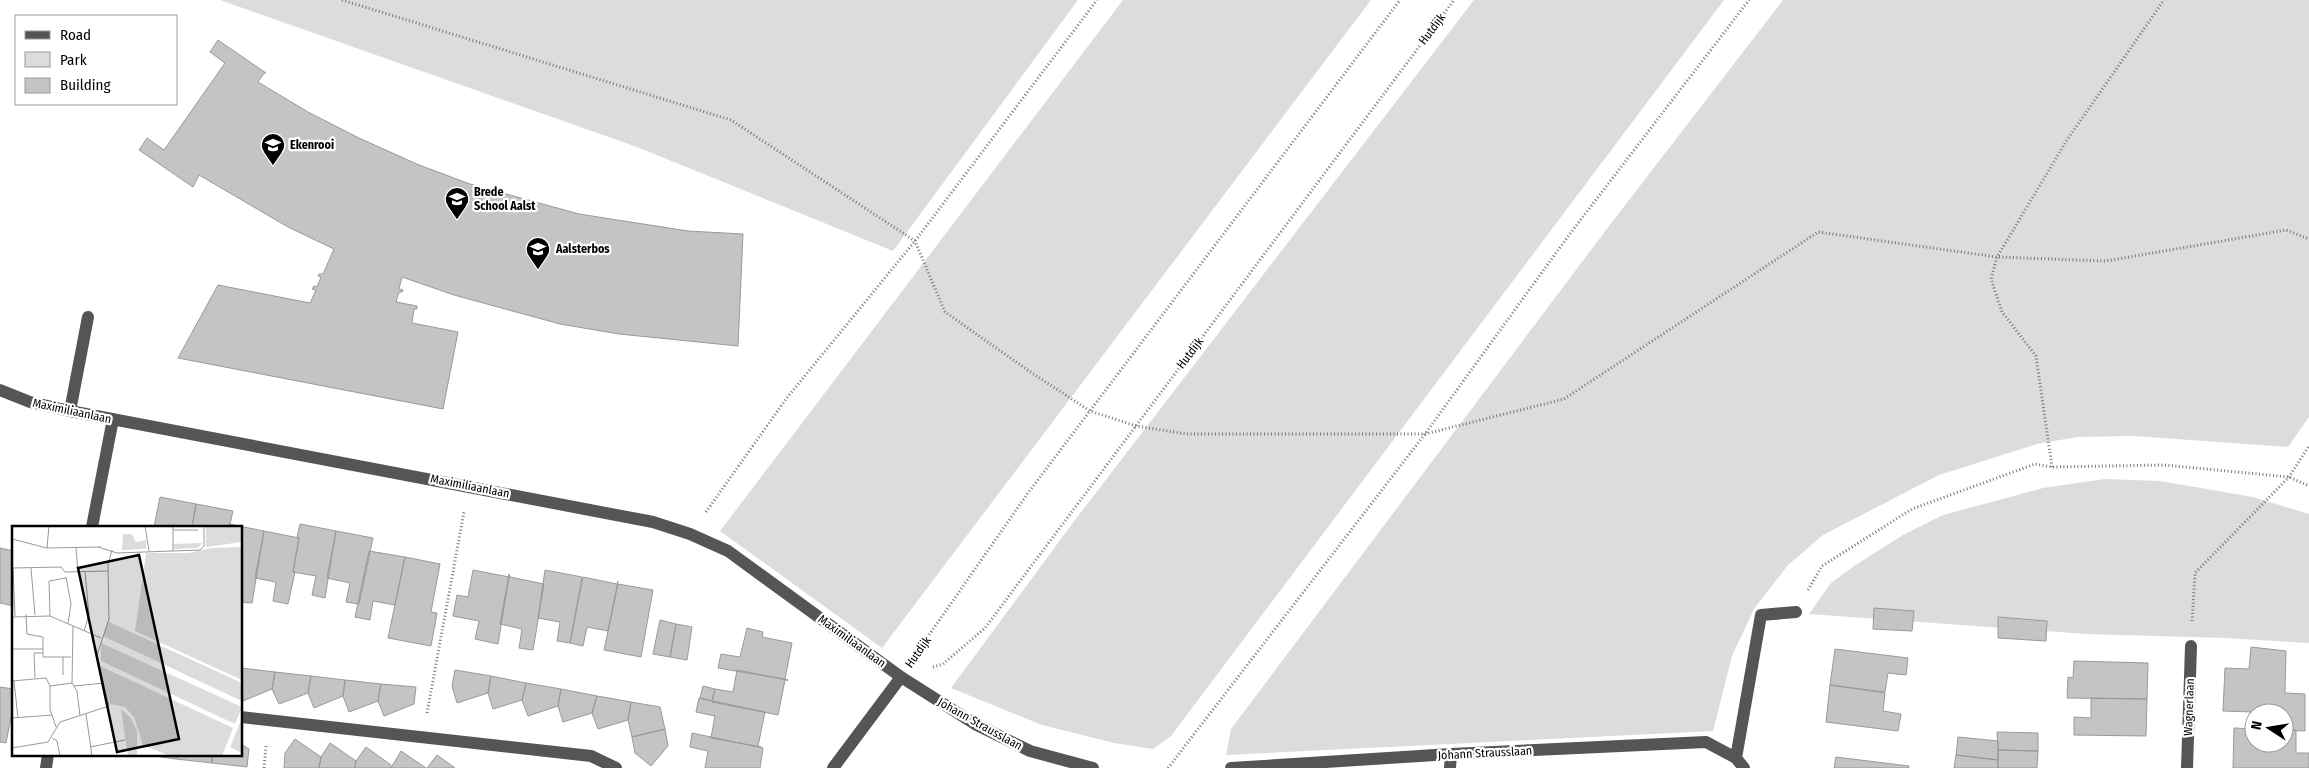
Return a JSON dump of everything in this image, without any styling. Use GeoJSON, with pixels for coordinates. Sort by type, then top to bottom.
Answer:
{"type":"FeatureCollection","features":[{"type":"Feature","properties":{"kind":"street"},"geometry":{"type":"LineString","coordinates":[[70,411],[88,317]]}},
{"type":"Feature","properties":{"kind":"street","name":"Maximiliaanlaan"},"geometry":{"type":"LineString","coordinates":[[0,390],[30,402],[70,411],[653,522],[690,534],[728,551],[901,676]]}},
{"type":"Feature","properties":{"kind":"street"},"geometry":{"type":"LineString","coordinates":[[92,526],[113,419]]}},
{"type":"Feature","properties":{"kind":"street","name":"Johann Strausslaan"},"geometry":{"type":"LineString","coordinates":[[1231,768],[1451,754],[1706,742],[1740,763],[1761,615],[1796,612]]}},
{"type":"Feature","properties":{"kind":"street","name":"Wagnerlaan"},"geometry":{"type":"LineString","coordinates":[[2187,768],[2191,646]]}},
{"type":"Feature","properties":{"kind":"street","name":"Hutdijk"},"geometry":{"type":"LineString","coordinates":[[833,768],[901,676]]}},
{"type":"Feature","properties":{"kind":"street","name":"Johann Strausslaan"},"geometry":{"type":"LineString","coordinates":[[901,676],[975,724],[1030,752],[1093,768]]}},
{"type":"Feature","properties":{"kind":"street"},"geometry":{"type":"LineString","coordinates":[[242,717],[591,756],[616,768]]}},
{"type":"Feature","properties":{"kind":"street"},"geometry":{"type":"LineString","coordinates":[[1450,768],[1451,754]]}},
{"type":"Feature","properties":{"kind":"path"},"geometry":{"type":"LineString","coordinates":[[342,0],[731,120],[915,241],[945,312],[1090,411],[1136,426],[1187,434],[1425,434],[1564,399],[1818,232],[1997,257],[2106,261],[2286,230],[2309,239]]}},
{"type":"Feature","properties":{"kind":"path"},"geometry":{"type":"LineString","coordinates":[[690,534],[786,399],[915,241],[1098,0]]}},
{"type":"Feature","properties":{"kind":"path","name":"Hutdijk"},"geometry":{"type":"LineString","coordinates":[[901,676],[1028,492],[1400,0]]}},
{"type":"Feature","properties":{"kind":"path","name":"Hutdijk"},"geometry":{"type":"LineString","coordinates":[[901,676],[943,664],[985,628],[1454,0]]}},
{"type":"Feature","properties":{"kind":"path"},"geometry":{"type":"LineString","coordinates":[[1168,768],[1425,434],[1575,227],[1749,0]]}},
{"type":"Feature","properties":{"kind":"path"},"geometry":{"type":"LineString","coordinates":[[2052,467],[2036,356],[2002,312],[1991,279],[1997,257],[2067,140],[2164,0]]}},
{"type":"Feature","properties":{"kind":"path"},"geometry":{"type":"LineString","coordinates":[[2191,646],[2195,573],[2289,477],[2309,446]]}},
{"type":"Feature","properties":{"kind":"path"},"geometry":{"type":"LineString","coordinates":[[1796,612],[1822,566],[1912,509],[2035,464],[2052,467],[2164,465],[2289,477],[2309,486]]}},
{"type":"Feature","properties":{"kind":"path"},"geometry":{"type":"LineString","coordinates":[[423,738],[469,486]]}},
{"type":"Feature","properties":{"kind":"green space"},"geometry":{"type":"Polygon","coordinates":[[[220,0],[1078,0],[893,251],[637,147],[220,0]]]}},
{"type":"Feature","properties":{"kind":"green space"},"geometry":{"type":"Polygon","coordinates":[[[1123,0],[1371,0],[882,648],[720,531],[1123,0]]]}},
{"type":"Feature","properties":{"kind":"green space"},"geometry":{"type":"Polygon","coordinates":[[[1474,0],[1724,0],[1171,736],[1153,749],[1114,743],[1042,725],[951,688],[1072,524],[1474,0]]]}},
{"type":"Feature","properties":{"kind":"green space"},"geometry":{"type":"Polygon","coordinates":[[[1783,0],[2309,0],[2309,417],[2288,447],[2134,436],[2077,437],[2037,444],[1939,475],[1823,535],[1788,565],[1754,609],[1732,656],[1713,731],[1226,755],[1231,729],[1609,226],[1783,0]]]}},
{"type":"Feature","properties":{"kind":"green space"},"geometry":{"type":"Polygon","coordinates":[[[2105,479],[2160,481],[2253,497],[2309,514],[2309,643],[2225,638],[2086,634],[1809,614],[1831,583],[1854,566],[1903,535],[1943,515],[2043,488],[2105,479]]]}},
{"type":"Feature","properties":{"kind":"building"},"geometry":{"type":"Polygon","coordinates":[[[218,40],[266,73],[258,82],[308,112],[419,165],[470,184],[579,214],[688,231],[743,234],[738,346],[619,334],[560,324],[454,295],[402,277],[399,289],[403,290],[399,292],[396,302],[417,306],[417,309],[414,309],[412,323],[458,332],[443,409],[178,358],[218,285],[310,303],[316,290],[312,289],[314,286],[317,287],[321,277],[318,276],[323,274],[334,249],[288,227],[199,175],[193,187],[139,150],[147,138],[164,150],[225,63],[210,52],[218,40]]]}},
{"type":"Feature","properties":{"kind":"building"},"geometry":{"type":"Polygon","coordinates":[[[160,497],[196,504],[192,526],[154,526],[160,497]]]}},
{"type":"Feature","properties":{"kind":"building"},"geometry":{"type":"Polygon","coordinates":[[[196,504],[233,511],[229,526],[192,526],[196,504]]]}},
{"type":"Feature","properties":{"kind":"building"},"geometry":{"type":"Polygon","coordinates":[[[300,524],[336,531],[325,598],[312,595],[316,576],[293,572],[300,524]]]}},
{"type":"Feature","properties":{"kind":"building"},"geometry":{"type":"Polygon","coordinates":[[[242,527],[264,531],[252,603],[242,602],[242,527]]]}},
{"type":"Feature","properties":{"kind":"building"},"geometry":{"type":"Polygon","coordinates":[[[264,531],[299,538],[293,572],[295,572],[288,604],[273,601],[276,582],[255,578],[264,531]]]}},
{"type":"Feature","properties":{"kind":"building"},"geometry":{"type":"Polygon","coordinates":[[[336,531],[373,538],[359,604],[346,602],[350,583],[327,578],[336,531]]]}},
{"type":"Feature","properties":{"kind":"building"},"geometry":{"type":"Polygon","coordinates":[[[0,548],[12,551],[12,606],[0,603],[0,548]]]}},
{"type":"Feature","properties":{"kind":"building"},"geometry":{"type":"Polygon","coordinates":[[[369,551],[405,557],[395,605],[373,601],[370,620],[355,617],[369,551]]]}},
{"type":"Feature","properties":{"kind":"building"},"geometry":{"type":"Polygon","coordinates":[[[405,557],[440,564],[431,612],[437,613],[431,646],[388,638],[405,557]]]}},
{"type":"Feature","properties":{"kind":"building"},"geometry":{"type":"Polygon","coordinates":[[[473,570],[509,577],[498,644],[475,639],[479,621],[453,616],[457,595],[468,597],[473,570]]]}},
{"type":"Feature","properties":{"kind":"building"},"geometry":{"type":"Polygon","coordinates":[[[545,570],[582,577],[570,643],[557,641],[560,622],[538,618],[545,570]]]}},
{"type":"Feature","properties":{"kind":"building"},"geometry":{"type":"Polygon","coordinates":[[[509,574],[510,577],[544,584],[533,650],[519,648],[522,629],[500,624],[509,574]]]}},
{"type":"Feature","properties":{"kind":"building"},"geometry":{"type":"Polygon","coordinates":[[[583,577],[617,584],[618,581],[608,631],[587,627],[583,646],[570,643],[583,577]]]}},
{"type":"Feature","properties":{"kind":"building"},"geometry":{"type":"Polygon","coordinates":[[[618,584],[653,590],[641,657],[604,650],[618,584]]]}},
{"type":"Feature","properties":{"kind":"building"},"geometry":{"type":"Polygon","coordinates":[[[1874,608],[1914,611],[1912,631],[1873,629],[1874,608]]]}},
{"type":"Feature","properties":{"kind":"building"},"geometry":{"type":"Polygon","coordinates":[[[1998,617],[2047,621],[2046,641],[1998,638],[1998,617]]]}},
{"type":"Feature","properties":{"kind":"building"},"geometry":{"type":"Polygon","coordinates":[[[660,620],[676,624],[670,657],[653,654],[660,620]]]}},
{"type":"Feature","properties":{"kind":"building"},"geometry":{"type":"Polygon","coordinates":[[[676,624],[692,627],[687,660],[670,657],[676,624]]]}},
{"type":"Feature","properties":{"kind":"building"},"geometry":{"type":"Polygon","coordinates":[[[747,628],[763,632],[762,637],[792,643],[785,679],[788,680],[718,668],[721,654],[740,657],[747,628]]]}},
{"type":"Feature","properties":{"kind":"building"},"geometry":{"type":"Polygon","coordinates":[[[2251,647],[2286,651],[2285,693],[2305,694],[2305,731],[2294,730],[2294,703],[2244,703],[2244,712],[2223,711],[2225,668],[2249,669],[2251,647]]]}},
{"type":"Feature","properties":{"kind":"building"},"geometry":{"type":"Polygon","coordinates":[[[1835,649],[1908,658],[1906,675],[1888,673],[1885,692],[1830,685],[1835,649]]]}},
{"type":"Feature","properties":{"kind":"building"},"geometry":{"type":"Polygon","coordinates":[[[2074,661],[2148,663],[2147,699],[2067,698],[2068,677],[2073,678],[2074,661]]]}},
{"type":"Feature","properties":{"kind":"building"},"geometry":{"type":"Polygon","coordinates":[[[242,668],[275,672],[272,689],[243,701],[242,668]]]}},
{"type":"Feature","properties":{"kind":"building"},"geometry":{"type":"Polygon","coordinates":[[[455,670],[491,676],[488,693],[457,703],[452,686],[455,670]]]}},
{"type":"Feature","properties":{"kind":"building"},"geometry":{"type":"Polygon","coordinates":[[[737,670],[788,680],[785,680],[778,715],[712,702],[715,689],[733,692],[737,670]]]}},
{"type":"Feature","properties":{"kind":"building"},"geometry":{"type":"Polygon","coordinates":[[[275,672],[311,676],[308,693],[279,704],[272,689],[275,672]]]}},
{"type":"Feature","properties":{"kind":"building"},"geometry":{"type":"Polygon","coordinates":[[[311,676],[345,680],[343,696],[314,708],[308,693],[311,676]]]}},
{"type":"Feature","properties":{"kind":"building"},"geometry":{"type":"Polygon","coordinates":[[[491,676],[526,683],[522,700],[493,709],[488,693],[491,676]]]}},
{"type":"Feature","properties":{"kind":"building"},"geometry":{"type":"Polygon","coordinates":[[[345,680],[381,684],[378,701],[349,712],[343,696],[345,680]]]}},
{"type":"Feature","properties":{"kind":"building"},"geometry":{"type":"Polygon","coordinates":[[[526,683],[561,689],[558,706],[528,716],[522,700],[526,683]]]}},
{"type":"Feature","properties":{"kind":"building"},"geometry":{"type":"Polygon","coordinates":[[[381,684],[416,687],[414,704],[384,716],[378,701],[381,684]]]}},
{"type":"Feature","properties":{"kind":"building"},"geometry":{"type":"Polygon","coordinates":[[[1830,685],[1885,693],[1883,711],[1901,714],[1898,731],[1826,722],[1830,685]]]}},
{"type":"Feature","properties":{"kind":"building"},"geometry":{"type":"Polygon","coordinates":[[[703,686],[715,689],[712,701],[700,698],[703,686]]]}},
{"type":"Feature","properties":{"kind":"building"},"geometry":{"type":"Polygon","coordinates":[[[0,687],[12,689],[12,712],[6,743],[0,742],[0,687]]]}},
{"type":"Feature","properties":{"kind":"building"},"geometry":{"type":"Polygon","coordinates":[[[561,689],[597,696],[592,713],[563,722],[558,706],[561,689]]]}},
{"type":"Feature","properties":{"kind":"building"},"geometry":{"type":"Polygon","coordinates":[[[597,696],[631,702],[628,720],[598,729],[592,713],[597,696]]]}},
{"type":"Feature","properties":{"kind":"building"},"geometry":{"type":"Polygon","coordinates":[[[699,698],[765,712],[758,746],[761,747],[711,738],[715,716],[696,712],[699,698]]]}},
{"type":"Feature","properties":{"kind":"building"},"geometry":{"type":"Polygon","coordinates":[[[2091,698],[2147,699],[2146,736],[2074,735],[2074,717],[2091,718],[2091,698]]]}},
{"type":"Feature","properties":{"kind":"building"},"geometry":{"type":"Polygon","coordinates":[[[631,702],[660,707],[665,729],[632,737],[628,720],[631,702]]]}},
{"type":"Feature","properties":{"kind":"building"},"geometry":{"type":"Polygon","coordinates":[[[2234,728],[2244,728],[2244,753],[2294,753],[2294,730],[2296,730],[2296,753],[2309,753],[2309,768],[2233,768],[2234,728]]]}},
{"type":"Feature","properties":{"kind":"building"},"geometry":{"type":"Polygon","coordinates":[[[665,729],[668,746],[651,766],[635,753],[632,737],[665,729]]]}},
{"type":"Feature","properties":{"kind":"building"},"geometry":{"type":"Polygon","coordinates":[[[1997,732],[2038,733],[2038,751],[1998,750],[1997,732]]]}},
{"type":"Feature","properties":{"kind":"building"},"geometry":{"type":"Polygon","coordinates":[[[692,733],[763,748],[760,768],[705,768],[708,751],[690,747],[692,733]]]}},
{"type":"Feature","properties":{"kind":"building"},"geometry":{"type":"Polygon","coordinates":[[[1958,737],[1998,741],[1998,760],[1956,755],[1958,737]]]}},
{"type":"Feature","properties":{"kind":"building"},"geometry":{"type":"Polygon","coordinates":[[[295,739],[321,757],[319,768],[284,768],[285,753],[295,739]]]}},
{"type":"Feature","properties":{"kind":"building"},"geometry":{"type":"Polygon","coordinates":[[[330,743],[356,761],[355,768],[319,768],[321,757],[330,743]]]}},
{"type":"Feature","properties":{"kind":"building"},"geometry":{"type":"Polygon","coordinates":[[[242,745],[249,749],[247,767],[212,763],[212,756],[242,756],[242,745]]]}},
{"type":"Feature","properties":{"kind":"building"},"geometry":{"type":"Polygon","coordinates":[[[366,747],[391,765],[391,768],[355,768],[356,761],[366,747]]]}},
{"type":"Feature","properties":{"kind":"building"},"geometry":{"type":"Polygon","coordinates":[[[1998,750],[2038,751],[2037,768],[1998,768],[1998,750]]]}},
{"type":"Feature","properties":{"kind":"building"},"geometry":{"type":"Polygon","coordinates":[[[401,751],[426,768],[391,768],[401,751]]]}},
{"type":"Feature","properties":{"kind":"building"},"geometry":{"type":"Polygon","coordinates":[[[437,755],[455,768],[427,768],[437,755]]]}},
{"type":"Feature","properties":{"kind":"building"},"geometry":{"type":"Polygon","coordinates":[[[1956,755],[1998,760],[1998,768],[1954,768],[1956,755]]]}},
{"type":"Feature","properties":{"kind":"building"},"geometry":{"type":"Polygon","coordinates":[[[155,756],[177,756],[176,759],[155,756]]]}},
{"type":"Feature","properties":{"kind":"building"},"geometry":{"type":"Polygon","coordinates":[[[177,756],[212,756],[212,763],[176,759],[177,756]]]}},
{"type":"Feature","properties":{"kind":"building"},"geometry":{"type":"Polygon","coordinates":[[[1836,757],[1909,766],[1909,768],[1834,768],[1836,757]]]}},
{"type":"Feature","properties":{"kind":"place","name":"Ekenrooi"},"geometry":{"type":"Point","coordinates":[273,166]}},
{"type":"Feature","properties":{"kind":"place","name":"Brede School Aalst"},"geometry":{"type":"Point","coordinates":[457,220]}},
{"type":"Feature","properties":{"kind":"place","name":"Aalsterbos"},"geometry":{"type":"Point","coordinates":[538,270]}}]}
